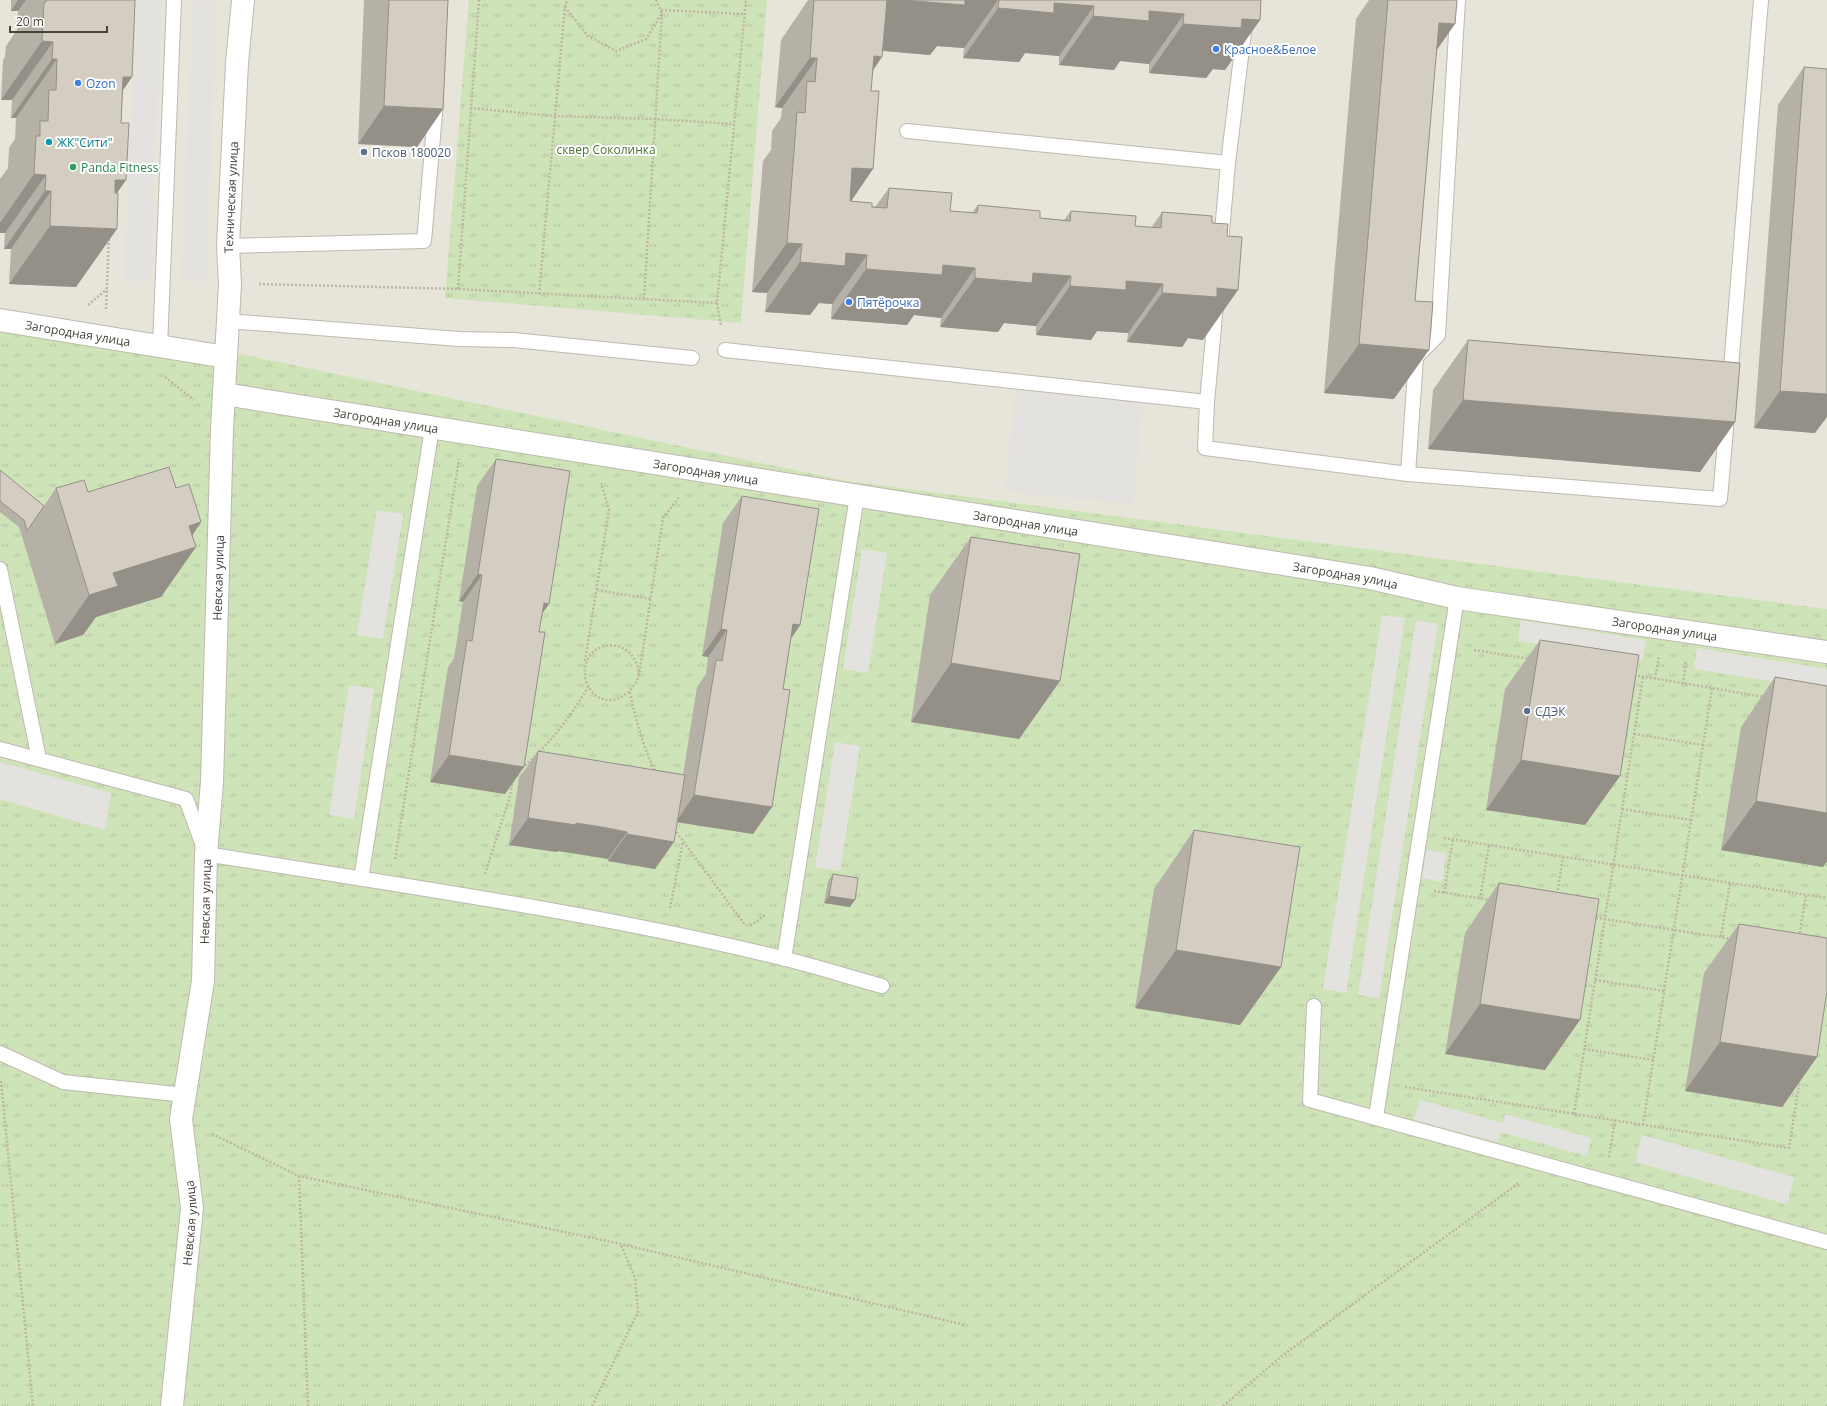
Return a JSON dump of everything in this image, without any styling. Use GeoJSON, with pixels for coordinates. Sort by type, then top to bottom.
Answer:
{"type":"FeatureCollection","features":[{"type":"Feature","properties":{"kind":"street","name":"Техническая улица"},"geometry":{"type":"LineString","coordinates":[[224,394],[230,284],[228,246],[237,64],[243,0]]}},
{"type":"Feature","properties":{"kind":"street","name":"Загородная улица"},"geometry":{"type":"LineString","coordinates":[[0,320],[226,357]]}},
{"type":"Feature","properties":{"kind":"street","name":"Загородная улица"},"geometry":{"type":"LineString","coordinates":[[224,394],[1370,578],[1457,598],[1827,652]]}},
{"type":"Feature","properties":{"kind":"street","name":"Невская улица"},"geometry":{"type":"LineString","coordinates":[[172,1406],[192,1208],[181,1118],[203,981],[206,854],[212,782],[224,394]]}},
{"type":"Feature","properties":{"kind":"lane"},"geometry":{"type":"LineString","coordinates":[[160,347],[174,0]]}},
{"type":"Feature","properties":{"kind":"lane"},"geometry":{"type":"LineString","coordinates":[[1220,258],[1228,163],[1248,0]]}},
{"type":"Feature","properties":{"kind":"lane"},"geometry":{"type":"LineString","coordinates":[[1408,474],[1416,356],[1438,335],[1458,0]]}},
{"type":"Feature","properties":{"kind":"lane"},"geometry":{"type":"LineString","coordinates":[[1217,290],[1207,402],[1205,448],[1408,474],[1720,499],[1761,0]]}},
{"type":"Feature","properties":{"kind":"lane"},"geometry":{"type":"LineString","coordinates":[[228,246],[424,241],[437,86]]}},
{"type":"Feature","properties":{"kind":"lane"},"geometry":{"type":"LineString","coordinates":[[907,132],[1228,163]]}},
{"type":"Feature","properties":{"kind":"lane"},"geometry":{"type":"LineString","coordinates":[[228,321],[459,339],[514,340],[692,358]]}},
{"type":"Feature","properties":{"kind":"lane"},"geometry":{"type":"LineString","coordinates":[[725,350],[1207,402]]}},
{"type":"Feature","properties":{"kind":"lane"},"geometry":{"type":"LineString","coordinates":[[361,879],[432,428]]}},
{"type":"Feature","properties":{"kind":"lane"},"geometry":{"type":"LineString","coordinates":[[784,959],[857,496]]}},
{"type":"Feature","properties":{"kind":"lane"},"geometry":{"type":"LineString","coordinates":[[0,569],[39,759]]}},
{"type":"Feature","properties":{"kind":"lane"},"geometry":{"type":"LineString","coordinates":[[1376,1117],[1457,598]]}},
{"type":"Feature","properties":{"kind":"lane"},"geometry":{"type":"LineString","coordinates":[[0,749],[186,799],[206,854],[537,907],[784,959],[882,986]]}},
{"type":"Feature","properties":{"kind":"lane"},"geometry":{"type":"LineString","coordinates":[[1314,1006],[1310,1100],[1827,1242]]}},
{"type":"Feature","properties":{"kind":"lane"},"geometry":{"type":"LineString","coordinates":[[0,1053],[63,1082],[185,1095]]}},
{"type":"Feature","properties":{"kind":"path"},"geometry":{"type":"LineString","coordinates":[[458,289],[479,0]]}},
{"type":"Feature","properties":{"kind":"path"},"geometry":{"type":"LineString","coordinates":[[539,294],[565,6],[567,0]]}},
{"type":"Feature","properties":{"kind":"path"},"geometry":{"type":"LineString","coordinates":[[644,299],[662,12],[656,0]]}},
{"type":"Feature","properties":{"kind":"path"},"geometry":{"type":"LineString","coordinates":[[230,284],[458,289],[717,303],[746,0]]}},
{"type":"Feature","properties":{"kind":"path"},"geometry":{"type":"LineString","coordinates":[[565,6],[588,36],[616,51],[646,40],[662,12]]}},
{"type":"Feature","properties":{"kind":"path"},"geometry":{"type":"LineString","coordinates":[[662,12],[745,14]]}},
{"type":"Feature","properties":{"kind":"path"},"geometry":{"type":"LineString","coordinates":[[470,108],[555,116],[655,119],[734,124]]}},
{"type":"Feature","properties":{"kind":"path"},"geometry":{"type":"LineString","coordinates":[[106,313],[109,234]]}},
{"type":"Feature","properties":{"kind":"path"},"geometry":{"type":"LineString","coordinates":[[86,307],[107,289]]}},
{"type":"Feature","properties":{"kind":"path"},"geometry":{"type":"LineString","coordinates":[[163,375],[194,399],[197,406]]}},
{"type":"Feature","properties":{"kind":"path"},"geometry":{"type":"LineString","coordinates":[[395,864],[463,433]]}},
{"type":"Feature","properties":{"kind":"path"},"geometry":{"type":"LineString","coordinates":[[600,478],[609,510],[584,669],[588,687],[595,694],[604,698],[613,699],[622,697],[630,692],[636,684],[639,675],[663,518],[684,491]]}},
{"type":"Feature","properties":{"kind":"path"},"geometry":{"type":"LineString","coordinates":[[596,590],[651,599]]}},
{"type":"Feature","properties":{"kind":"path"},"geometry":{"type":"LineString","coordinates":[[584,669],[587,660],[593,652],[600,647],[610,645],[619,646],[628,650],[634,657],[638,666],[639,675]]}},
{"type":"Feature","properties":{"kind":"path"},"geometry":{"type":"LineString","coordinates":[[1450,646],[1535,660]]}},
{"type":"Feature","properties":{"kind":"path"},"geometry":{"type":"LineString","coordinates":[[1628,674],[1766,697]]}},
{"type":"Feature","properties":{"kind":"path"},"geometry":{"type":"LineString","coordinates":[[1574,1114],[1643,677]]}},
{"type":"Feature","properties":{"kind":"path"},"geometry":{"type":"LineString","coordinates":[[519,771],[553,738],[572,714],[588,687]]}},
{"type":"Feature","properties":{"kind":"path"},"geometry":{"type":"LineString","coordinates":[[1643,1125],[1712,688]]}},
{"type":"Feature","properties":{"kind":"path"},"geometry":{"type":"LineString","coordinates":[[630,692],[636,723],[646,753],[658,778]]}},
{"type":"Feature","properties":{"kind":"path"},"geometry":{"type":"LineString","coordinates":[[1634,734],[1703,745]]}},
{"type":"Feature","properties":{"kind":"path"},"geometry":{"type":"LineString","coordinates":[[483,880],[510,796],[514,775]]}},
{"type":"Feature","properties":{"kind":"path"},"geometry":{"type":"LineString","coordinates":[[1622,809],[1691,820]]}},
{"type":"Feature","properties":{"kind":"path"},"geometry":{"type":"LineString","coordinates":[[670,824],[746,925]]}},
{"type":"Feature","properties":{"kind":"path"},"geometry":{"type":"LineString","coordinates":[[1420,834],[1827,898]]}},
{"type":"Feature","properties":{"kind":"path"},"geometry":{"type":"LineString","coordinates":[[1444,893],[1453,839]]}},
{"type":"Feature","properties":{"kind":"path"},"geometry":{"type":"LineString","coordinates":[[669,913],[683,842]]}},
{"type":"Feature","properties":{"kind":"path"},"geometry":{"type":"LineString","coordinates":[[1480,899],[1489,845]]}},
{"type":"Feature","properties":{"kind":"path"},"geometry":{"type":"LineString","coordinates":[[1557,895],[1563,857]]}},
{"type":"Feature","properties":{"kind":"path"},"geometry":{"type":"LineString","coordinates":[[1721,937],[1730,883]]}},
{"type":"Feature","properties":{"kind":"path"},"geometry":{"type":"LineString","coordinates":[[1412,888],[1495,901]]}},
{"type":"Feature","properties":{"kind":"path"},"geometry":{"type":"LineString","coordinates":[[1798,942],[1806,895]]}},
{"type":"Feature","properties":{"kind":"path"},"geometry":{"type":"LineString","coordinates":[[741,926],[759,920],[769,910]]}},
{"type":"Feature","properties":{"kind":"path"},"geometry":{"type":"LineString","coordinates":[[1591,916],[1736,939]]}},
{"type":"Feature","properties":{"kind":"path"},"geometry":{"type":"LineString","coordinates":[[1595,980],[1664,991]]}},
{"type":"Feature","properties":{"kind":"path"},"geometry":{"type":"LineString","coordinates":[[1584,1049],[1653,1060]]}},
{"type":"Feature","properties":{"kind":"path"},"geometry":{"type":"LineString","coordinates":[[1,1076],[33,1406]]}},
{"type":"Feature","properties":{"kind":"path"},"geometry":{"type":"LineString","coordinates":[[1381,1083],[1789,1148],[1800,1078]]}},
{"type":"Feature","properties":{"kind":"path"},"geometry":{"type":"LineString","coordinates":[[181,1118],[300,1176],[621,1244],[965,1324]]}},
{"type":"Feature","properties":{"kind":"path"},"geometry":{"type":"LineString","coordinates":[[1605,1181],[1615,1120]]}},
{"type":"Feature","properties":{"kind":"path"},"geometry":{"type":"LineString","coordinates":[[1223,1406],[1283,1355],[1545,1164]]}},
{"type":"Feature","properties":{"kind":"path"},"geometry":{"type":"LineString","coordinates":[[300,1176],[308,1406]]}},
{"type":"Feature","properties":{"kind":"path"},"geometry":{"type":"LineString","coordinates":[[592,1406],[638,1312],[635,1278],[621,1244]]}},
{"type":"Feature","properties":{"kind":"shaded area"},"geometry":{"type":"Polygon","coordinates":[[[0,0],[1827,0],[1827,609],[848,481],[208,347],[0,310],[0,0]]]}},
{"type":"Feature","properties":{"kind":"shaded area"},"geometry":{"type":"Polygon","coordinates":[[[136,0],[162,0],[150,282],[124,281],[136,0]]]}},
{"type":"Feature","properties":{"kind":"shaded area"},"geometry":{"type":"Polygon","coordinates":[[[193,0],[217,0],[206,282],[181,280],[193,0]]]}},
{"type":"Feature","properties":{"kind":"shaded area"},"geometry":{"type":"Polygon","coordinates":[[[1016,382],[1144,394],[1133,504],[1005,492],[1016,382]]]}},
{"type":"Feature","properties":{"kind":"shaded area"},"geometry":{"type":"Polygon","coordinates":[[[377,510],[403,514],[383,639],[357,635],[377,510]]]}},
{"type":"Feature","properties":{"kind":"shaded area"},"geometry":{"type":"Polygon","coordinates":[[[862,549],[887,553],[868,673],[843,669],[862,549]]]}},
{"type":"Feature","properties":{"kind":"shaded area"},"geometry":{"type":"Polygon","coordinates":[[[1382,615],[1405,618],[1346,993],[1323,989],[1382,615]]]}},
{"type":"Feature","properties":{"kind":"shaded area"},"geometry":{"type":"Polygon","coordinates":[[[1416,620],[1438,624],[1379,998],[1358,995],[1416,620]]]}},
{"type":"Feature","properties":{"kind":"shaded area"},"geometry":{"type":"Polygon","coordinates":[[[1521,620],[1646,640],[1642,661],[1518,641],[1521,620]]]}},
{"type":"Feature","properties":{"kind":"shaded area"},"geometry":{"type":"Polygon","coordinates":[[[1697,648],[1827,669],[1827,690],[1694,669],[1697,648]]]}},
{"type":"Feature","properties":{"kind":"shaded area"},"geometry":{"type":"Polygon","coordinates":[[[349,685],[374,689],[354,819],[329,815],[349,685]]]}},
{"type":"Feature","properties":{"kind":"shaded area"},"geometry":{"type":"Polygon","coordinates":[[[835,742],[860,746],[840,871],[815,867],[835,742]]]}},
{"type":"Feature","properties":{"kind":"shaded area"},"geometry":{"type":"Polygon","coordinates":[[[0,762],[111,793],[105,830],[0,799],[0,762]]]}},
{"type":"Feature","properties":{"kind":"shaded area"},"geometry":{"type":"Polygon","coordinates":[[[1426,850],[1446,853],[1442,882],[1422,878],[1426,850]]]}},
{"type":"Feature","properties":{"kind":"shaded area"},"geometry":{"type":"Polygon","coordinates":[[[1420,1100],[1503,1123],[1505,1114],[1591,1138],[1587,1156],[1500,1132],[1498,1142],[1414,1120],[1420,1100]]]}},
{"type":"Feature","properties":{"kind":"shaded area"},"geometry":{"type":"Polygon","coordinates":[[[1642,1135],[1794,1177],[1787,1204],[1635,1162],[1642,1135]]]}},
{"type":"Feature","properties":{"kind":"green space","name":"сквер Соколинка"},"geometry":{"type":"Polygon","coordinates":[[[469,0],[767,0],[741,323],[445,298],[469,0]]]}},
{"type":"Feature","properties":{"kind":"green space"},"geometry":{"type":"Polygon","coordinates":[[[0,310],[208,347],[848,481],[1827,609],[1827,1406],[0,1406],[0,310]]]}},
{"type":"Feature","properties":{"kind":"building"},"geometry":{"type":"Polygon","coordinates":[[[46,0],[135,0],[132,77],[123,77],[121,123],[129,123],[126,180],[115,180],[115,193],[118,193],[117,229],[50,226],[51,191],[45,191],[46,175],[34,174],[36,136],[40,136],[40,121],[48,121],[49,90],[56,90],[57,59],[52,59],[53,42],[42,41],[44,2],[46,2],[46,0]]]}},
{"type":"Feature","properties":{"kind":"building"},"geometry":{"type":"Polygon","coordinates":[[[389,0],[448,0],[443,109],[384,106],[389,0]]]}},
{"type":"Feature","properties":{"kind":"building"},"geometry":{"type":"Polygon","coordinates":[[[814,0],[887,0],[882,57],[874,56],[871,91],[879,91],[873,169],[852,168],[850,201],[872,203],[872,207],[887,208],[889,188],[952,193],[950,211],[977,213],[978,205],[1040,211],[1040,218],[1070,221],[1071,211],[1136,216],[1135,226],[1161,228],[1162,212],[1212,216],[1212,223],[1228,224],[1227,236],[1242,237],[1238,290],[1217,288],[1217,297],[1162,293],[1163,284],[1126,281],[1126,290],[1070,286],[1071,276],[1033,273],[1032,283],[975,278],[975,268],[943,265],[942,275],[866,269],[867,255],[846,253],[845,266],[800,262],[802,244],[787,243],[797,112],[805,113],[807,81],[815,82],[817,58],[810,58],[814,0]]]}},
{"type":"Feature","properties":{"kind":"building"},"geometry":{"type":"Polygon","coordinates":[[[902,0],[965,0],[965,5],[902,0]]]}},
{"type":"Feature","properties":{"kind":"building"},"geometry":{"type":"Polygon","coordinates":[[[999,0],[1261,0],[1260,20],[1242,19],[1241,28],[1183,24],[1184,14],[1149,11],[1149,21],[1093,16],[1094,6],[1054,3],[1054,13],[998,8],[999,0]]]}},
{"type":"Feature","properties":{"kind":"building"},"geometry":{"type":"Polygon","coordinates":[[[1388,0],[1457,0],[1455,24],[1439,23],[1415,301],[1433,302],[1429,350],[1359,344],[1388,0]]]}},
{"type":"Feature","properties":{"kind":"building"},"geometry":{"type":"Polygon","coordinates":[[[1804,67],[1827,69],[1827,394],[1780,391],[1804,67]]]}},
{"type":"Feature","properties":{"kind":"building"},"geometry":{"type":"Polygon","coordinates":[[[1468,340],[1740,363],[1735,422],[1463,400],[1468,340]]]}},
{"type":"Feature","properties":{"kind":"building"},"geometry":{"type":"Polygon","coordinates":[[[496,459],[570,471],[549,604],[544,603],[539,632],[545,632],[524,767],[449,755],[467,640],[472,641],[482,575],[478,574],[496,459]]]}},
{"type":"Feature","properties":{"kind":"building"},"geometry":{"type":"Polygon","coordinates":[[[169,467],[176,488],[189,484],[201,522],[189,526],[196,547],[113,573],[118,586],[89,595],[56,488],[84,480],[88,492],[169,467]]]}},
{"type":"Feature","properties":{"kind":"building"},"geometry":{"type":"Polygon","coordinates":[[[0,470],[44,506],[27,531],[24,520],[0,501],[0,470]]]}},
{"type":"Feature","properties":{"kind":"building"},"geometry":{"type":"Polygon","coordinates":[[[742,496],[819,509],[800,625],[793,624],[783,689],[790,690],[772,807],[694,795],[716,660],[722,661],[727,630],[721,629],[742,496]]]}},
{"type":"Feature","properties":{"kind":"building"},"geometry":{"type":"Polygon","coordinates":[[[971,537],[1080,554],[1060,681],[951,663],[971,537]]]}},
{"type":"Feature","properties":{"kind":"building"},"geometry":{"type":"Polygon","coordinates":[[[1540,640],[1639,655],[1620,776],[1521,760],[1540,640]]]}},
{"type":"Feature","properties":{"kind":"building"},"geometry":{"type":"Polygon","coordinates":[[[1775,677],[1827,686],[1827,813],[1756,801],[1775,677]]]}},
{"type":"Feature","properties":{"kind":"building"},"geometry":{"type":"Polygon","coordinates":[[[538,751],[685,775],[674,842],[627,834],[627,832],[602,827],[528,818],[538,751]]]}},
{"type":"Feature","properties":{"kind":"building"},"geometry":{"type":"Polygon","coordinates":[[[1194,830],[1300,847],[1281,967],[1176,950],[1194,830]]]}},
{"type":"Feature","properties":{"kind":"building"},"geometry":{"type":"Polygon","coordinates":[[[833,874],[858,878],[855,900],[829,896],[833,874]]]}},
{"type":"Feature","properties":{"kind":"building"},"geometry":{"type":"Polygon","coordinates":[[[1499,883],[1599,899],[1580,1020],[1480,1004],[1499,883]]]}},
{"type":"Feature","properties":{"kind":"building"},"geometry":{"type":"Polygon","coordinates":[[[1739,924],[1827,938],[1827,991],[1817,1057],[1720,1042],[1739,924]]]}},
{"type":"Feature","properties":{"kind":"place","name":"Красное&Белое"},"geometry":{"type":"Point","coordinates":[1216,49]}},
{"type":"Feature","properties":{"kind":"place","name":"Ozon"},"geometry":{"type":"Point","coordinates":[78,83]}},
{"type":"Feature","properties":{"kind":"place","name":"ЖК\"Сити\""},"geometry":{"type":"Point","coordinates":[49,142]}},
{"type":"Feature","properties":{"kind":"place","name":"Псков 180020"},"geometry":{"type":"Point","coordinates":[364,152]}},
{"type":"Feature","properties":{"kind":"place","name":"Panda Fitness"},"geometry":{"type":"Point","coordinates":[73,167]}},
{"type":"Feature","properties":{"kind":"place","name":"Пятёрочка"},"geometry":{"type":"Point","coordinates":[849,302]}},
{"type":"Feature","properties":{"kind":"place","name":"СДЭК"},"geometry":{"type":"Point","coordinates":[1527,711]}}]}
